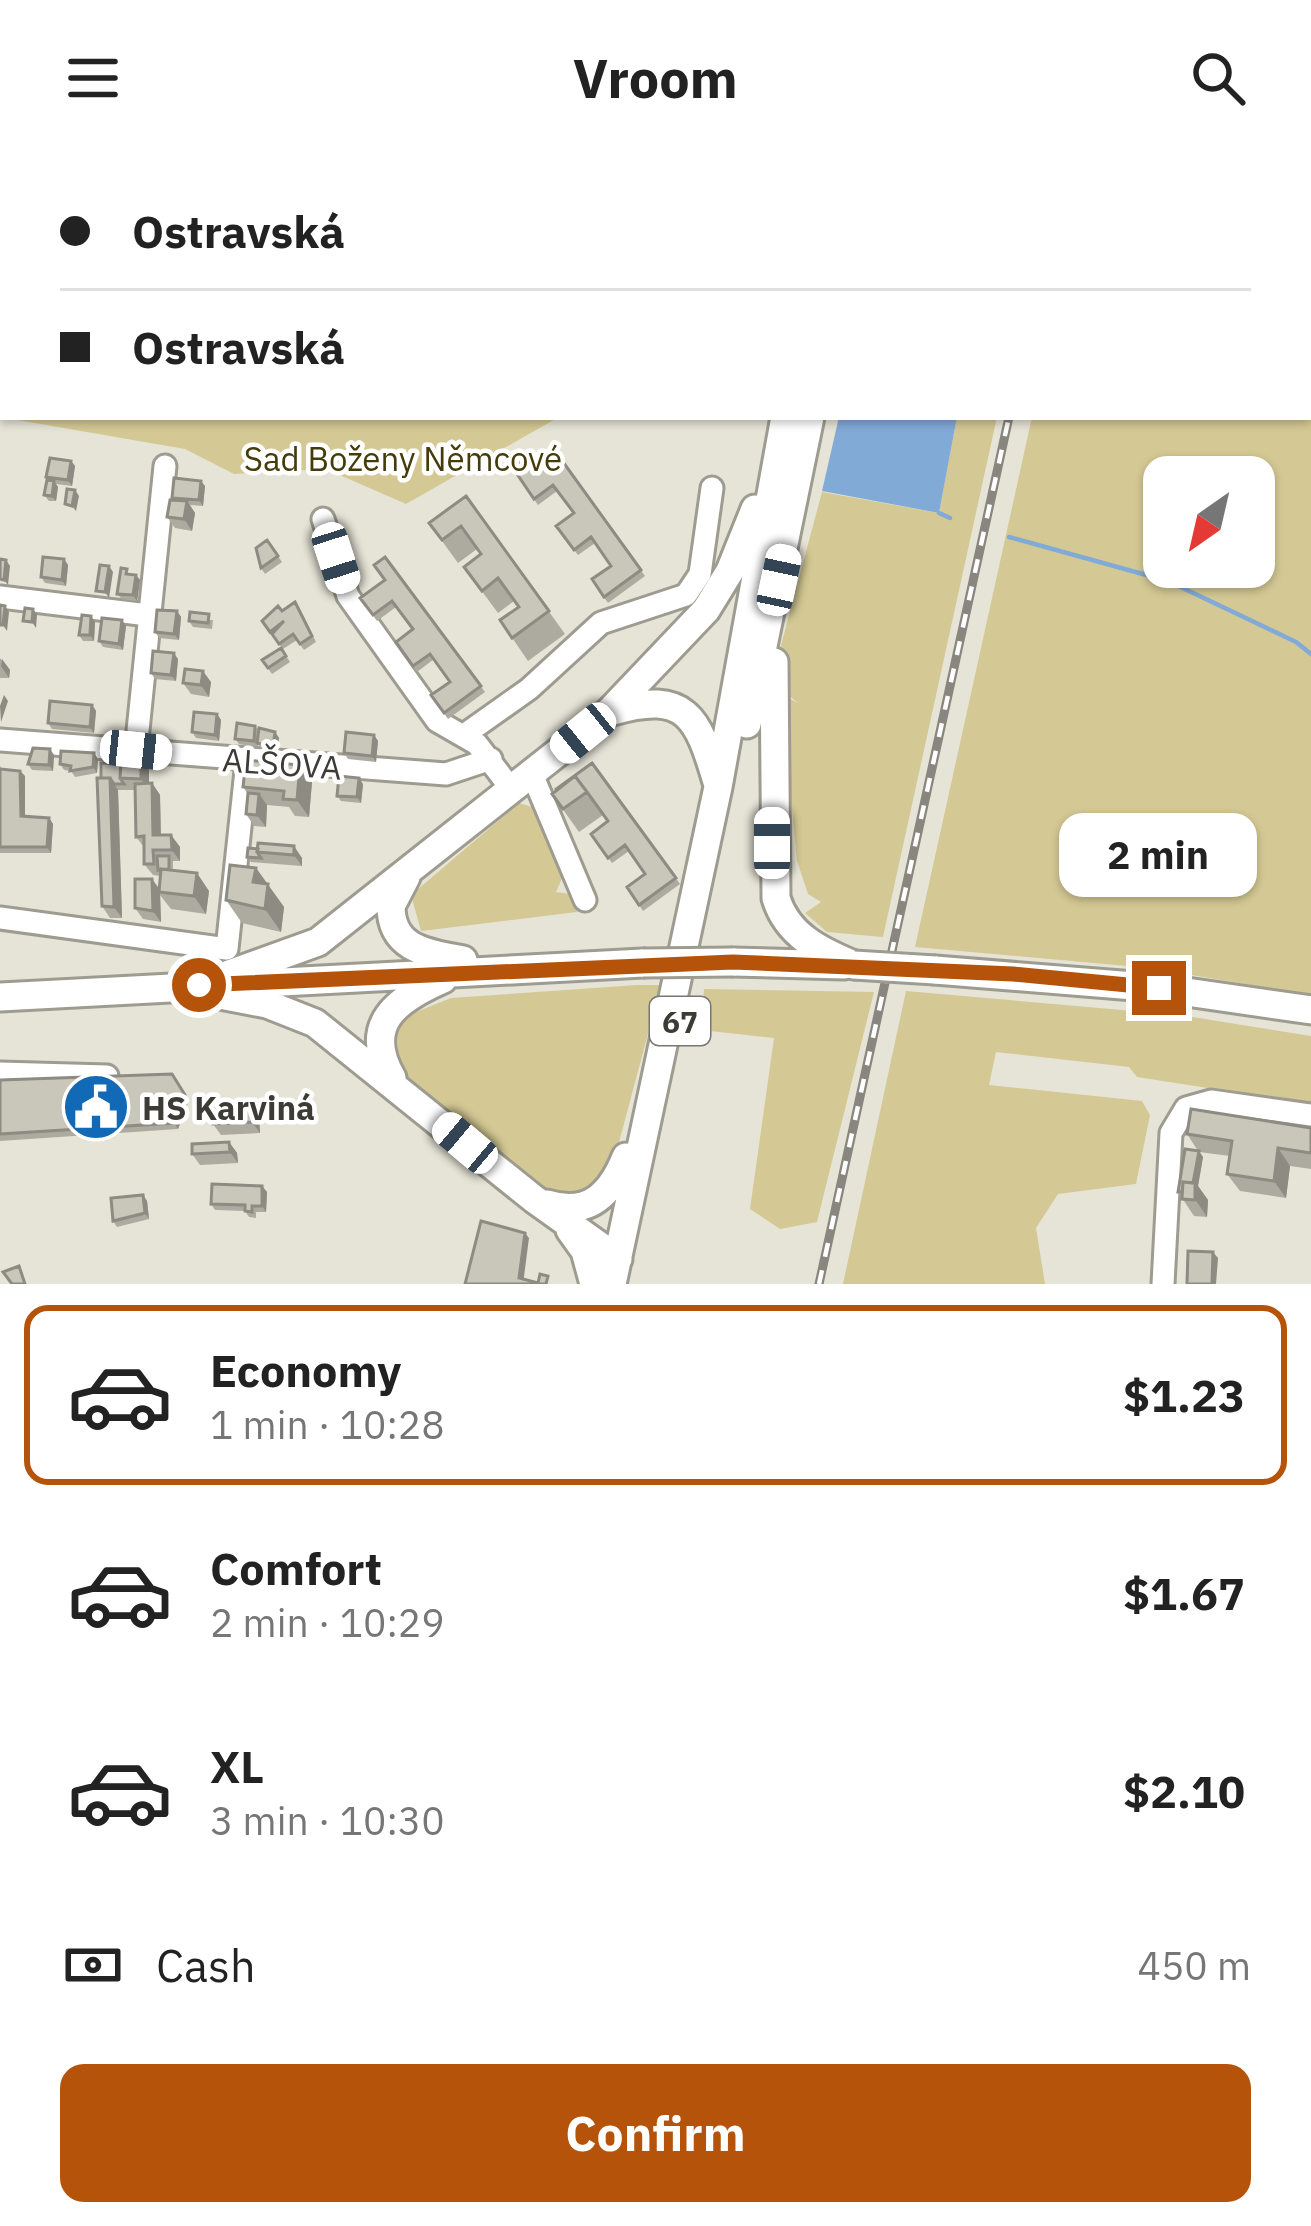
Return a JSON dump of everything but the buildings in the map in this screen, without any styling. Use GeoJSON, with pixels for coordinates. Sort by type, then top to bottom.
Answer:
{"type":"FeatureCollection","features":[{"type":"Feature","properties":{"kind":"main road"},"geometry":{"type":"LineString","coordinates":[[199,985],[312,946],[609,712],[706,610],[730,571],[783,420]]}},
{"type":"Feature","properties":{"kind":"main road","name":"67"},"geometry":{"type":"LineString","coordinates":[[615,1271],[630,1228],[726,784],[726,742],[783,420]]}},
{"type":"Feature","properties":{"kind":"main road","name":"67"},"geometry":{"type":"LineString","coordinates":[[615,1271],[648,1103],[779,580],[809,420]]}},
{"type":"Feature","properties":{"kind":"main road"},"geometry":{"type":"LineString","coordinates":[[779,580],[771,716],[776,898],[783,918],[799,935],[854,965]]}},
{"type":"Feature","properties":{"kind":"main road"},"geometry":{"type":"LineString","coordinates":[[641,680],[685,697],[726,742]]}},
{"type":"Feature","properties":{"kind":"main road","name":"67"},"geometry":{"type":"LineString","coordinates":[[609,712],[651,702],[682,710],[700,729],[726,784]]}},
{"type":"Feature","properties":{"kind":"main road"},"geometry":{"type":"LineString","coordinates":[[407,875],[391,905],[393,925],[404,942],[416,950],[502,968]]}},
{"type":"Feature","properties":{"kind":"main road"},"geometry":{"type":"LineString","coordinates":[[0,997],[502,968],[733,962],[854,965],[1159,988],[1311,1010]]}},
{"type":"Feature","properties":{"kind":"main road"},"geometry":{"type":"LineString","coordinates":[[397,1086],[379,1042],[388,1011],[407,995],[463,970]]}},
{"type":"Feature","properties":{"kind":"main road"},"geometry":{"type":"LineString","coordinates":[[170,986],[267,1004],[306,1018],[397,1086],[615,1271]]}},
{"type":"Feature","properties":{"kind":"main road"},"geometry":{"type":"LineString","coordinates":[[544,1207],[565,1209],[601,1198],[619,1176],[648,1103]]}},
{"type":"Feature","properties":{"kind":"main road"},"geometry":{"type":"LineString","coordinates":[[544,1207],[585,1251],[594,1284]]}},
{"type":"Feature","properties":{"kind":"street"},"geometry":{"type":"LineString","coordinates":[[136,750],[165,466]]}},
{"type":"Feature","properties":{"kind":"street"},"geometry":{"type":"LineString","coordinates":[[464,735],[529,689],[601,623],[686,595],[704,561],[712,488]]}},
{"type":"Feature","properties":{"kind":"street"},"geometry":{"type":"LineString","coordinates":[[323,519],[348,596],[437,721],[464,735],[522,782],[584,900]]}},
{"type":"Feature","properties":{"kind":"street"},"geometry":{"type":"LineString","coordinates":[[0,597],[148,615]]}},
{"type":"Feature","properties":{"kind":"street","name":"ALŠOVA"},"geometry":{"type":"LineString","coordinates":[[0,740],[446,774],[491,759]]}},
{"type":"Feature","properties":{"kind":"street"},"geometry":{"type":"LineString","coordinates":[[0,918],[226,949],[247,761]]}},
{"type":"Feature","properties":{"kind":"street"},"geometry":{"type":"LineString","coordinates":[[0,1073],[107,1076]]}},
{"type":"Feature","properties":{"kind":"street"},"geometry":{"type":"LineString","coordinates":[[1163,1284],[1171,1133],[1186,1108],[1211,1101],[1311,1115]]}},
{"type":"Feature","properties":{"kind":"green space","name":"Sad Boženy Němcové"},"geometry":{"type":"Polygon","coordinates":[[[17,420],[554,420],[406,504],[326,469],[234,474],[185,449],[17,420]]]}},
{"type":"Feature","properties":{"kind":"green space"},"geometry":{"type":"Polygon","coordinates":[[[956,420],[996,420],[883,937],[827,932],[805,913],[821,902],[808,894],[797,861],[781,694],[798,703],[781,689],[780,649],[822,492],[939,513],[956,420]]]}},
{"type":"Feature","properties":{"kind":"green space"},"geometry":{"type":"Polygon","coordinates":[[[1031,420],[1311,420],[1311,995],[1149,968],[915,947],[1031,420]]]}},
{"type":"Feature","properties":{"kind":"green space"},"geometry":{"type":"Polygon","coordinates":[[[519,803],[532,807],[550,836],[563,876],[556,892],[570,894],[577,912],[421,931],[411,895],[519,803]]]}},
{"type":"Feature","properties":{"kind":"green space"},"geometry":{"type":"Polygon","coordinates":[[[661,985],[613,1165],[582,1198],[551,1196],[412,1082],[394,1052],[401,1018],[451,998],[661,985]]]}},
{"type":"Feature","properties":{"kind":"green space"},"geometry":{"type":"Polygon","coordinates":[[[704,989],[874,992],[817,1222],[780,1229],[750,1209],[774,1038],[701,1030],[704,989]]]}},
{"type":"Feature","properties":{"kind":"green space"},"geometry":{"type":"Polygon","coordinates":[[[906,991],[1180,1015],[1311,1036],[1311,1104],[1137,1077],[1129,1067],[996,1052],[989,1085],[1142,1101],[1150,1115],[1136,1184],[1058,1194],[1036,1228],[1045,1284],[843,1284],[906,991]]]}},
{"type":"Feature","properties":{"kind":"water"},"geometry":{"type":"Polygon","coordinates":[[[838,420],[956,420],[939,513],[822,491],[838,420]]]}},
{"type":"Feature","properties":{"kind":"waterway"},"geometry":{"type":"LineString","coordinates":[[939,513],[950,518]]}},
{"type":"Feature","properties":{"kind":"waterway"},"geometry":{"type":"LineString","coordinates":[[1009,537],[1168,581],[1296,642],[1311,654]]}},
{"type":"Feature","properties":{"kind":"railway"},"geometry":{"type":"LineString","coordinates":[[819,1284],[1008,420]]}},
{"type":"Feature","properties":{"kind":"place","name":"HS Karviná"},"geometry":{"type":"Point","coordinates":[96,1107]}},
{"type":"Feature","properties":{"kind":"route"},"geometry":{"type":"LineString","coordinates":[[199,985],[549,966],[733,962],[1013,974],[1159,988]]}}]}
